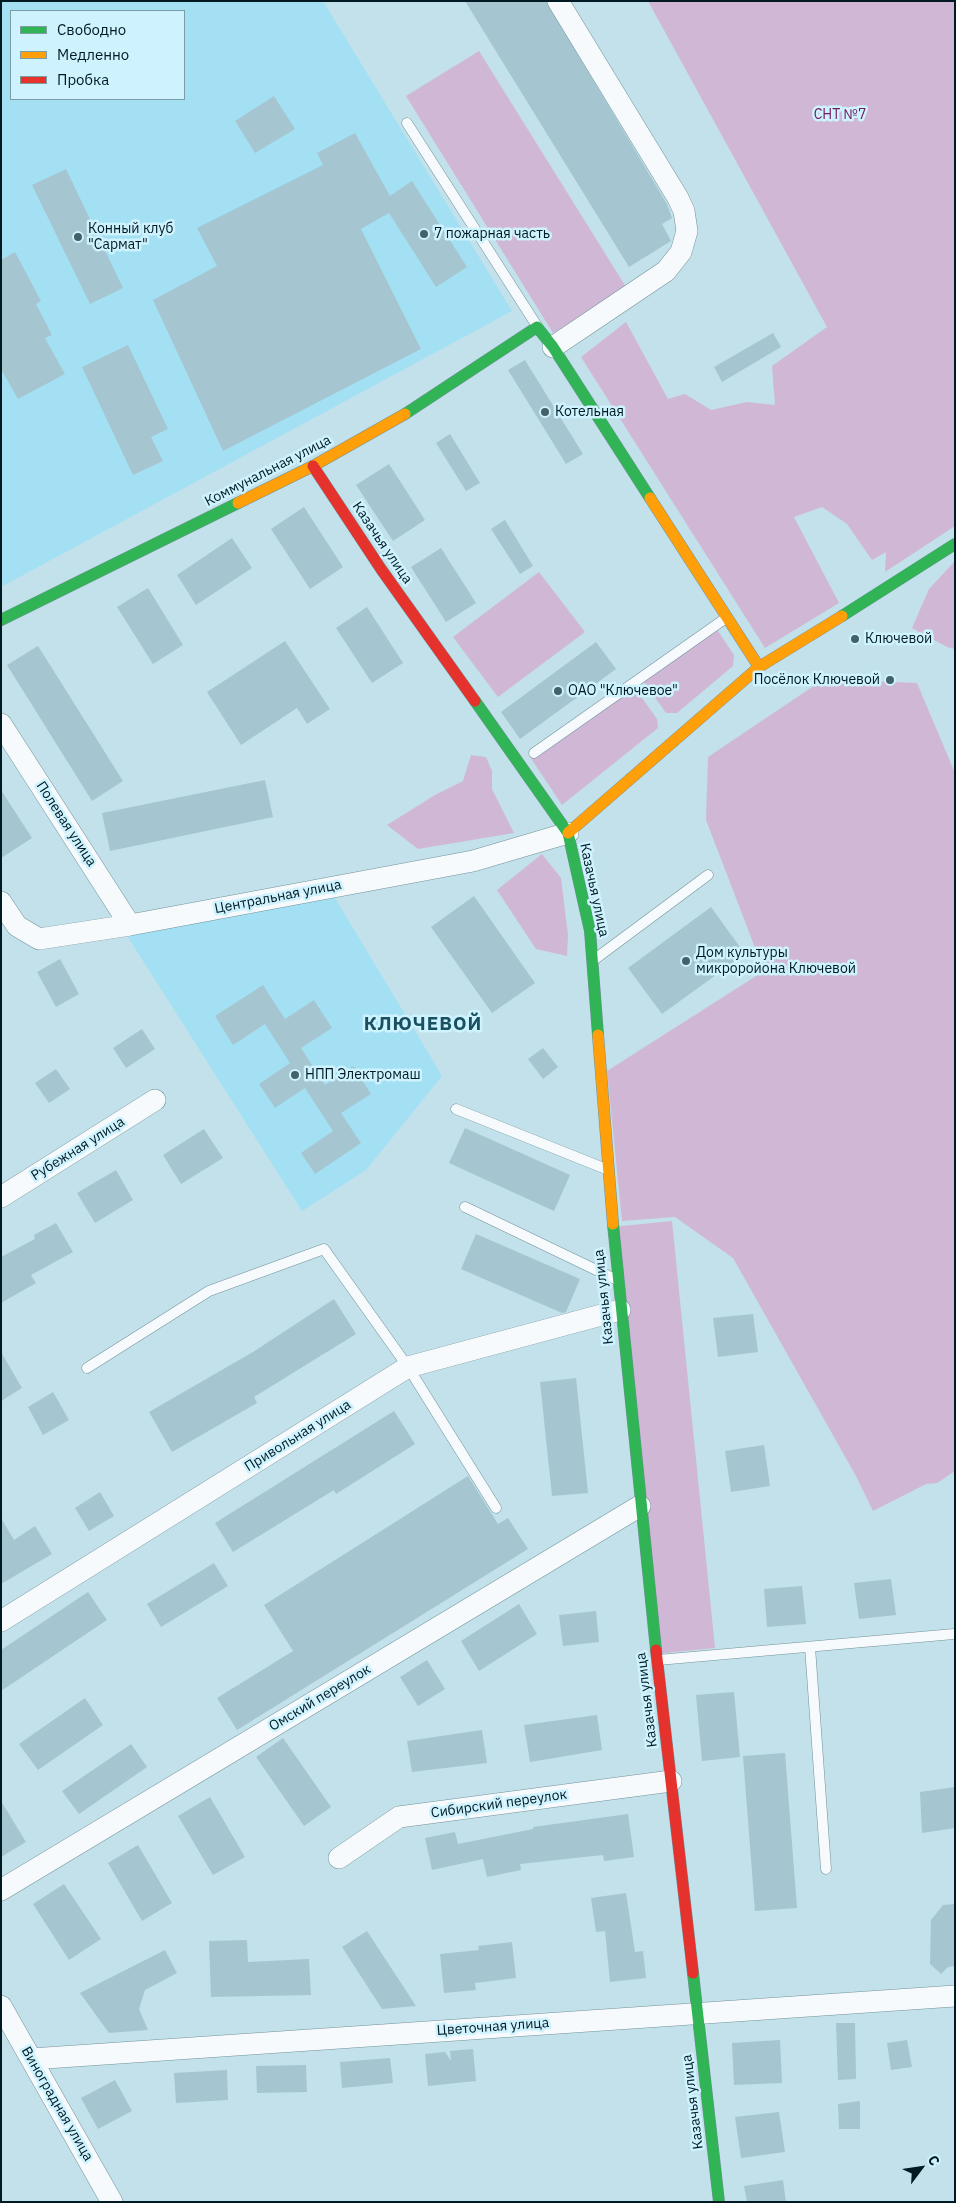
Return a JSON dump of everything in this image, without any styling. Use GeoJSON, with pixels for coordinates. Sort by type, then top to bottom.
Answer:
{"type":"FeatureCollection","features":[{"type":"Feature","properties":{"kind":"street"},"geometry":{"type":"LineString","coordinates":[[553,347],[666,271],[681,252],[687,231],[684,211],[678,198],[558,1]]}},
{"type":"Feature","properties":{"kind":"street"},"geometry":{"type":"LineString","coordinates":[[537,327],[553,347],[759,667]]}},
{"type":"Feature","properties":{"kind":"street","name":"Коммунальная улица"},"geometry":{"type":"LineString","coordinates":[[1,620],[314,466],[406,414],[537,327]]}},
{"type":"Feature","properties":{"kind":"street","name":"Казачья улица"},"geometry":{"type":"LineString","coordinates":[[314,466],[381,569],[568,834],[590,931],[620,1310],[657,1660],[719,2202]]}},
{"type":"Feature","properties":{"kind":"street"},"geometry":{"type":"LineString","coordinates":[[568,834],[759,667],[889,588],[955,544]]}},
{"type":"Feature","properties":{"kind":"street","name":"Полевая улица"},"geometry":{"type":"LineString","coordinates":[[1,724],[130,925]]}},
{"type":"Feature","properties":{"kind":"street","name":"Центральная улица"},"geometry":{"type":"LineString","coordinates":[[1,902],[17,926],[38,939],[130,925],[472,861],[568,834]]}},
{"type":"Feature","properties":{"kind":"street","name":"Рубежная улица"},"geometry":{"type":"LineString","coordinates":[[1,1197],[155,1100]]}},
{"type":"Feature","properties":{"kind":"street","name":"Привольная улица"},"geometry":{"type":"LineString","coordinates":[[1,1621],[408,1367],[620,1310]]}},
{"type":"Feature","properties":{"kind":"street","name":"Омский переулок"},"geometry":{"type":"LineString","coordinates":[[1,1890],[640,1506]]}},
{"type":"Feature","properties":{"kind":"street","name":"Сибирский переулок"},"geometry":{"type":"LineString","coordinates":[[339,1858],[399,1817],[671,1781]]}},
{"type":"Feature","properties":{"kind":"street","name":"Цветочная улица"},"geometry":{"type":"LineString","coordinates":[[31,2059],[955,1996]]}},
{"type":"Feature","properties":{"kind":"street","name":"Виноградная улица"},"geometry":{"type":"LineString","coordinates":[[1,2006],[112,2202]]}},
{"type":"Feature","properties":{"kind":"lane"},"geometry":{"type":"LineString","coordinates":[[407,123],[537,327]]}},
{"type":"Feature","properties":{"kind":"lane"},"geometry":{"type":"LineString","coordinates":[[534,753],[727,618]]}},
{"type":"Feature","properties":{"kind":"lane"},"geometry":{"type":"LineString","coordinates":[[592,961],[708,876]]}},
{"type":"Feature","properties":{"kind":"lane"},"geometry":{"type":"LineString","coordinates":[[456,1109],[608,1170]]}},
{"type":"Feature","properties":{"kind":"lane"},"geometry":{"type":"LineString","coordinates":[[465,1207],[617,1280]]}},
{"type":"Feature","properties":{"kind":"lane"},"geometry":{"type":"LineString","coordinates":[[88,1368],[209,1291],[324,1249],[408,1367],[496,1508]]}},
{"type":"Feature","properties":{"kind":"lane"},"geometry":{"type":"LineString","coordinates":[[657,1660],[954,1634]]}},
{"type":"Feature","properties":{"kind":"lane"},"geometry":{"type":"LineString","coordinates":[[810,1647],[826,1869]]}},
{"type":"Feature","properties":{"kind":"shaded area"},"geometry":{"type":"Polygon","coordinates":[[[1,1],[323,1],[512,311],[1,587],[1,1]]]}},
{"type":"Feature","properties":{"kind":"shaded area"},"geometry":{"type":"Polygon","coordinates":[[[335,898],[442,1076],[366,1170],[302,1211],[124,931],[335,898]]]}},
{"type":"Feature","properties":{"kind":"green space","name":"СНТ №7"},"geometry":{"type":"Polygon","coordinates":[[[648,1],[955,1],[955,526],[885,572],[886,552],[872,560],[847,524],[822,507],[794,517],[839,603],[765,648],[581,357],[626,322],[668,399],[685,394],[711,410],[747,402],[775,405],[772,366],[827,327],[648,1]]]}},
{"type":"Feature","properties":{"kind":"green space"},"geometry":{"type":"Polygon","coordinates":[[[479,51],[626,287],[553,333],[406,96],[479,51]]]}},
{"type":"Feature","properties":{"kind":"green space"},"geometry":{"type":"Polygon","coordinates":[[[955,561],[955,649],[947,647],[912,628],[929,589],[955,561]]]}},
{"type":"Feature","properties":{"kind":"green space"},"geometry":{"type":"Polygon","coordinates":[[[539,572],[585,632],[498,697],[453,637],[539,572]]]}},
{"type":"Feature","properties":{"kind":"green space"},"geometry":{"type":"Polygon","coordinates":[[[708,625],[714,625],[734,655],[733,666],[677,713],[666,713],[644,682],[645,671],[708,625]]]}},
{"type":"Feature","properties":{"kind":"green space"},"geometry":{"type":"Polygon","coordinates":[[[824,679],[917,683],[955,773],[955,1471],[937,1483],[926,1484],[873,1511],[856,1476],[733,1258],[675,1217],[622,1221],[607,1071],[764,971],[706,820],[708,757],[824,679]]]}},
{"type":"Feature","properties":{"kind":"green space"},"geometry":{"type":"Polygon","coordinates":[[[635,688],[657,719],[658,728],[562,805],[530,757],[635,688]]]}},
{"type":"Feature","properties":{"kind":"green space"},"geometry":{"type":"Polygon","coordinates":[[[471,755],[486,757],[492,771],[492,789],[514,833],[418,849],[387,825],[435,795],[463,781],[471,755]]]}},
{"type":"Feature","properties":{"kind":"green space"},"geometry":{"type":"Polygon","coordinates":[[[542,854],[561,878],[568,935],[567,956],[536,949],[497,890],[542,854]]]}},
{"type":"Feature","properties":{"kind":"green space"},"geometry":{"type":"Polygon","coordinates":[[[672,1221],[715,1648],[655,1654],[612,1227],[672,1221]]]}},
{"type":"Feature","properties":{"kind":"building"},"geometry":{"type":"Polygon","coordinates":[[[465,1],[546,1],[667,204],[672,218],[662,224],[671,241],[629,267],[465,1]]]}},
{"type":"Feature","properties":{"kind":"building"},"geometry":{"type":"Polygon","coordinates":[[[274,96],[295,129],[255,153],[235,121],[274,96]]]}},
{"type":"Feature","properties":{"kind":"building"},"geometry":{"type":"Polygon","coordinates":[[[355,133],[390,196],[412,181],[467,267],[436,287],[389,213],[361,229],[421,349],[223,451],[153,300],[217,266],[197,228],[323,165],[317,153],[355,133]]]}},
{"type":"Feature","properties":{"kind":"building","name":"Конный клуб \"Сармат\""},"geometry":{"type":"Polygon","coordinates":[[[66,169],[123,288],[90,304],[32,185],[66,169]]]}},
{"type":"Feature","properties":{"kind":"building"},"geometry":{"type":"Polygon","coordinates":[[[15,252],[41,301],[36,304],[52,335],[45,338],[65,374],[18,399],[1,369],[1,260],[15,252]]]}},
{"type":"Feature","properties":{"kind":"building"},"geometry":{"type":"Polygon","coordinates":[[[773,333],[781,347],[722,382],[714,367],[773,333]]]}},
{"type":"Feature","properties":{"kind":"building"},"geometry":{"type":"Polygon","coordinates":[[[128,345],[168,429],[151,437],[163,461],[133,475],[82,367],[128,345]]]}},
{"type":"Feature","properties":{"kind":"building","name":"Котельная"},"geometry":{"type":"Polygon","coordinates":[[[525,360],[583,454],[566,464],[508,370],[525,360]]]}},
{"type":"Feature","properties":{"kind":"building"},"geometry":{"type":"Polygon","coordinates":[[[450,434],[480,483],[466,491],[436,443],[450,434]]]}},
{"type":"Feature","properties":{"kind":"building"},"geometry":{"type":"Polygon","coordinates":[[[389,464],[425,520],[393,541],[356,485],[389,464]]]}},
{"type":"Feature","properties":{"kind":"building"},"geometry":{"type":"Polygon","coordinates":[[[304,507],[343,567],[310,589],[271,529],[304,507]]]}},
{"type":"Feature","properties":{"kind":"building"},"geometry":{"type":"Polygon","coordinates":[[[505,520],[533,566],[520,574],[491,529],[505,520]]]}},
{"type":"Feature","properties":{"kind":"building"},"geometry":{"type":"Polygon","coordinates":[[[232,538],[252,568],[196,605],[177,575],[232,538]]]}},
{"type":"Feature","properties":{"kind":"building"},"geometry":{"type":"Polygon","coordinates":[[[441,548],[476,603],[446,622],[411,567],[441,548]]]}},
{"type":"Feature","properties":{"kind":"building"},"geometry":{"type":"Polygon","coordinates":[[[148,588],[183,645],[153,664],[117,607],[148,588]]]}},
{"type":"Feature","properties":{"kind":"building"},"geometry":{"type":"Polygon","coordinates":[[[367,607],[403,663],[372,683],[336,628],[367,607]]]}},
{"type":"Feature","properties":{"kind":"building"},"geometry":{"type":"Polygon","coordinates":[[[285,641],[330,709],[307,724],[297,708],[241,745],[207,692],[285,641]]]}},
{"type":"Feature","properties":{"kind":"building","name":"ОАО \"Ключевое\""},"geometry":{"type":"Polygon","coordinates":[[[596,642],[616,669],[520,739],[501,712],[596,642]]]}},
{"type":"Feature","properties":{"kind":"building"},"geometry":{"type":"Polygon","coordinates":[[[38,646],[123,781],[92,801],[7,665],[38,646]]]}},
{"type":"Feature","properties":{"kind":"building"},"geometry":{"type":"Polygon","coordinates":[[[265,780],[273,817],[110,851],[102,813],[265,780]]]}},
{"type":"Feature","properties":{"kind":"building"},"geometry":{"type":"Polygon","coordinates":[[[1,790],[32,838],[1,858],[1,790]]]}},
{"type":"Feature","properties":{"kind":"building"},"geometry":{"type":"Polygon","coordinates":[[[474,896],[535,983],[492,1013],[431,927],[474,896]]]}},
{"type":"Feature","properties":{"kind":"building","name":"Дом культуры микроройона Ключевой"},"geometry":{"type":"Polygon","coordinates":[[[711,907],[745,954],[662,1014],[628,968],[711,907]]]}},
{"type":"Feature","properties":{"kind":"building"},"geometry":{"type":"Polygon","coordinates":[[[60,959],[79,994],[56,1007],[37,972],[60,959]]]}},
{"type":"Feature","properties":{"kind":"building","name":"НПП Электромаш"},"geometry":{"type":"Polygon","coordinates":[[[263,985],[285,1019],[314,1000],[332,1028],[301,1048],[325,1085],[353,1066],[371,1094],[341,1113],[361,1143],[315,1174],[301,1153],[333,1131],[305,1088],[275,1108],[259,1084],[290,1063],[265,1024],[233,1045],[215,1016],[263,985]]]}},
{"type":"Feature","properties":{"kind":"building"},"geometry":{"type":"Polygon","coordinates":[[[142,1029],[155,1049],[126,1068],[113,1048],[142,1029]]]}},
{"type":"Feature","properties":{"kind":"building"},"geometry":{"type":"Polygon","coordinates":[[[543,1048],[558,1067],[543,1079],[528,1059],[543,1048]]]}},
{"type":"Feature","properties":{"kind":"building"},"geometry":{"type":"Polygon","coordinates":[[[56,1069],[70,1089],[49,1103],[35,1083],[56,1069]]]}},
{"type":"Feature","properties":{"kind":"building"},"geometry":{"type":"Polygon","coordinates":[[[465,1128],[570,1175],[554,1211],[449,1163],[465,1128]]]}},
{"type":"Feature","properties":{"kind":"building"},"geometry":{"type":"Polygon","coordinates":[[[204,1129],[223,1158],[181,1184],[163,1155],[204,1129]]]}},
{"type":"Feature","properties":{"kind":"building"},"geometry":{"type":"Polygon","coordinates":[[[116,1170],[133,1200],[95,1223],[77,1193],[116,1170]]]}},
{"type":"Feature","properties":{"kind":"building"},"geometry":{"type":"Polygon","coordinates":[[[56,1223],[73,1252],[31,1275],[36,1283],[1,1303],[1,1257],[35,1239],[34,1235],[56,1223]]]}},
{"type":"Feature","properties":{"kind":"building"},"geometry":{"type":"Polygon","coordinates":[[[476,1234],[580,1279],[566,1312],[562,1313],[461,1269],[476,1234]]]}},
{"type":"Feature","properties":{"kind":"building"},"geometry":{"type":"Polygon","coordinates":[[[334,1299],[356,1334],[254,1397],[257,1403],[172,1452],[149,1412],[253,1352],[334,1299]]]}},
{"type":"Feature","properties":{"kind":"building"},"geometry":{"type":"Polygon","coordinates":[[[753,1314],[758,1352],[718,1357],[713,1318],[753,1314]]]}},
{"type":"Feature","properties":{"kind":"building"},"geometry":{"type":"Polygon","coordinates":[[[1,1352],[22,1388],[1,1401],[1,1352]]]}},
{"type":"Feature","properties":{"kind":"building"},"geometry":{"type":"Polygon","coordinates":[[[576,1378],[588,1493],[552,1496],[540,1382],[576,1378]]]}},
{"type":"Feature","properties":{"kind":"building"},"geometry":{"type":"Polygon","coordinates":[[[53,1392],[69,1420],[43,1435],[28,1407],[53,1392]]]}},
{"type":"Feature","properties":{"kind":"building"},"geometry":{"type":"Polygon","coordinates":[[[394,1411],[415,1444],[336,1494],[334,1490],[233,1552],[215,1523],[394,1411]]]}},
{"type":"Feature","properties":{"kind":"building"},"geometry":{"type":"Polygon","coordinates":[[[764,1445],[770,1486],[731,1492],[725,1451],[764,1445]]]}},
{"type":"Feature","properties":{"kind":"building"},"geometry":{"type":"Polygon","coordinates":[[[468,1476],[498,1524],[508,1518],[528,1549],[237,1730],[217,1698],[293,1651],[264,1605],[468,1476]]]}},
{"type":"Feature","properties":{"kind":"building"},"geometry":{"type":"Polygon","coordinates":[[[100,1492],[114,1516],[89,1531],[75,1508],[100,1492]]]}},
{"type":"Feature","properties":{"kind":"building"},"geometry":{"type":"Polygon","coordinates":[[[1,1518],[14,1540],[35,1526],[52,1554],[1,1584],[1,1518]]]}},
{"type":"Feature","properties":{"kind":"building"},"geometry":{"type":"Polygon","coordinates":[[[214,1563],[228,1586],[161,1627],[147,1604],[214,1563]]]}},
{"type":"Feature","properties":{"kind":"building"},"geometry":{"type":"Polygon","coordinates":[[[891,1579],[896,1615],[859,1619],[854,1583],[891,1579]]]}},
{"type":"Feature","properties":{"kind":"building"},"geometry":{"type":"Polygon","coordinates":[[[802,1586],[806,1624],[767,1627],[764,1589],[802,1586]]]}},
{"type":"Feature","properties":{"kind":"building"},"geometry":{"type":"Polygon","coordinates":[[[88,1592],[107,1620],[1,1691],[1,1650],[88,1592]]]}},
{"type":"Feature","properties":{"kind":"building"},"geometry":{"type":"Polygon","coordinates":[[[519,1604],[537,1634],[479,1671],[461,1641],[519,1604]]]}},
{"type":"Feature","properties":{"kind":"building"},"geometry":{"type":"Polygon","coordinates":[[[596,1611],[599,1642],[563,1646],[559,1615],[596,1611]]]}},
{"type":"Feature","properties":{"kind":"building"},"geometry":{"type":"Polygon","coordinates":[[[427,1660],[445,1689],[418,1706],[400,1677],[427,1660]]]}},
{"type":"Feature","properties":{"kind":"building"},"geometry":{"type":"Polygon","coordinates":[[[734,1692],[740,1757],[702,1761],[696,1695],[734,1692]]]}},
{"type":"Feature","properties":{"kind":"building"},"geometry":{"type":"Polygon","coordinates":[[[85,1698],[103,1725],[38,1770],[19,1744],[85,1698]]]}},
{"type":"Feature","properties":{"kind":"building"},"geometry":{"type":"Polygon","coordinates":[[[597,1715],[602,1750],[530,1762],[524,1725],[597,1715]]]}},
{"type":"Feature","properties":{"kind":"building"},"geometry":{"type":"Polygon","coordinates":[[[482,1730],[487,1763],[412,1772],[407,1741],[482,1730]]]}},
{"type":"Feature","properties":{"kind":"building"},"geometry":{"type":"Polygon","coordinates":[[[283,1738],[331,1807],[304,1826],[256,1757],[283,1738]]]}},
{"type":"Feature","properties":{"kind":"building"},"geometry":{"type":"Polygon","coordinates":[[[131,1744],[147,1767],[79,1814],[62,1791],[131,1744]]]}},
{"type":"Feature","properties":{"kind":"building"},"geometry":{"type":"Polygon","coordinates":[[[785,1753],[797,1908],[755,1911],[743,1756],[785,1753]]]}},
{"type":"Feature","properties":{"kind":"building"},"geometry":{"type":"Polygon","coordinates":[[[955,1787],[955,1828],[922,1833],[920,1792],[955,1787]]]}},
{"type":"Feature","properties":{"kind":"building"},"geometry":{"type":"Polygon","coordinates":[[[210,1797],[245,1857],[213,1875],[178,1816],[210,1797]]]}},
{"type":"Feature","properties":{"kind":"building"},"geometry":{"type":"Polygon","coordinates":[[[1,1801],[26,1842],[1,1857],[1,1801]]]}},
{"type":"Feature","properties":{"kind":"building"},"geometry":{"type":"Polygon","coordinates":[[[628,1814],[634,1857],[604,1861],[603,1855],[520,1864],[521,1870],[487,1877],[483,1859],[432,1870],[425,1838],[455,1832],[458,1844],[533,1829],[533,1827],[628,1814]]]}},
{"type":"Feature","properties":{"kind":"building"},"geometry":{"type":"Polygon","coordinates":[[[138,1845],[172,1903],[142,1921],[108,1863],[138,1845]]]}},
{"type":"Feature","properties":{"kind":"building"},"geometry":{"type":"Polygon","coordinates":[[[64,1884],[101,1939],[69,1960],[33,1904],[64,1884]]]}},
{"type":"Feature","properties":{"kind":"building"},"geometry":{"type":"Polygon","coordinates":[[[626,1893],[635,1952],[643,1951],[646,1978],[610,1982],[605,1931],[596,1932],[591,1898],[626,1893]]]}},
{"type":"Feature","properties":{"kind":"building"},"geometry":{"type":"Polygon","coordinates":[[[955,1904],[955,1966],[948,1967],[941,1974],[930,1964],[931,1920],[943,1905],[955,1904]]]}},
{"type":"Feature","properties":{"kind":"building"},"geometry":{"type":"Polygon","coordinates":[[[367,1931],[416,2006],[382,2009],[342,1947],[367,1931]]]}},
{"type":"Feature","properties":{"kind":"building"},"geometry":{"type":"Polygon","coordinates":[[[247,1940],[248,1962],[309,1959],[311,1995],[211,1997],[209,1941],[247,1940]]]}},
{"type":"Feature","properties":{"kind":"building"},"geometry":{"type":"Polygon","coordinates":[[[512,1942],[516,1978],[475,1983],[476,1990],[444,1993],[440,1954],[479,1950],[478,1946],[512,1942]]]}},
{"type":"Feature","properties":{"kind":"building"},"geometry":{"type":"Polygon","coordinates":[[[165,1950],[177,1973],[145,1990],[139,2009],[148,2030],[109,2033],[80,1993],[165,1950]]]}},
{"type":"Feature","properties":{"kind":"building"},"geometry":{"type":"Polygon","coordinates":[[[836,2023],[855,2023],[856,2079],[838,2080],[836,2023]]]}},
{"type":"Feature","properties":{"kind":"building"},"geometry":{"type":"Polygon","coordinates":[[[780,2040],[782,2083],[734,2085],[732,2043],[780,2040]]]}},
{"type":"Feature","properties":{"kind":"building"},"geometry":{"type":"Polygon","coordinates":[[[907,2040],[912,2067],[891,2070],[887,2043],[907,2040]]]}},
{"type":"Feature","properties":{"kind":"building"},"geometry":{"type":"Polygon","coordinates":[[[473,2049],[476,2081],[428,2086],[425,2054],[445,2052],[451,2061],[450,2051],[473,2049]]]}},
{"type":"Feature","properties":{"kind":"building"},"geometry":{"type":"Polygon","coordinates":[[[390,2058],[393,2083],[342,2088],[340,2062],[390,2058]]]}},
{"type":"Feature","properties":{"kind":"building"},"geometry":{"type":"Polygon","coordinates":[[[306,2065],[307,2092],[257,2093],[256,2066],[306,2065]]]}},
{"type":"Feature","properties":{"kind":"building"},"geometry":{"type":"Polygon","coordinates":[[[227,2070],[228,2100],[176,2103],[174,2073],[227,2070]]]}},
{"type":"Feature","properties":{"kind":"building"},"geometry":{"type":"Polygon","coordinates":[[[115,2080],[132,2111],[98,2129],[81,2098],[115,2080]]]}},
{"type":"Feature","properties":{"kind":"building"},"geometry":{"type":"Polygon","coordinates":[[[860,2101],[860,2129],[839,2129],[838,2104],[860,2101]]]}},
{"type":"Feature","properties":{"kind":"building"},"geometry":{"type":"Polygon","coordinates":[[[779,2112],[785,2152],[741,2158],[735,2117],[779,2112]]]}},
{"type":"Feature","properties":{"kind":"building"},"geometry":{"type":"Polygon","coordinates":[[[783,2180],[786,2202],[747,2202],[744,2186],[783,2180]]]}},
{"type":"Feature","properties":{"kind":"traffic: fast"},"geometry":{"type":"LineString","coordinates":[[405,414],[537,327],[553,347],[650,498]]}},
{"type":"Feature","properties":{"kind":"traffic: fast"},"geometry":{"type":"LineString","coordinates":[[1,620],[238,503]]}},
{"type":"Feature","properties":{"kind":"traffic: fast"},"geometry":{"type":"LineString","coordinates":[[842,616],[955,544]]}},
{"type":"Feature","properties":{"kind":"traffic: fast"},"geometry":{"type":"LineString","coordinates":[[475,701],[568,833],[590,931],[598,1035]]}},
{"type":"Feature","properties":{"kind":"traffic: fast"},"geometry":{"type":"LineString","coordinates":[[613,1224],[656,1650]]}},
{"type":"Feature","properties":{"kind":"traffic: fast"},"geometry":{"type":"LineString","coordinates":[[693,1973],[719,2202]]}},
{"type":"Feature","properties":{"kind":"traffic: slow"},"geometry":{"type":"LineString","coordinates":[[238,503],[313,466],[405,414]]}},
{"type":"Feature","properties":{"kind":"traffic: slow"},"geometry":{"type":"LineString","coordinates":[[650,498],[759,667]]}},
{"type":"Feature","properties":{"kind":"traffic: slow"},"geometry":{"type":"LineString","coordinates":[[568,833],[759,667],[842,616]]}},
{"type":"Feature","properties":{"kind":"traffic: slow"},"geometry":{"type":"LineString","coordinates":[[598,1035],[613,1224]]}},
{"type":"Feature","properties":{"kind":"traffic: jam"},"geometry":{"type":"LineString","coordinates":[[313,466],[381,569],[475,701]]}},
{"type":"Feature","properties":{"kind":"traffic: jam"},"geometry":{"type":"LineString","coordinates":[[656,1650],[693,1973]]}},
{"type":"Feature","properties":{"kind":"place","name":"7 пожарная часть"},"geometry":{"type":"Point","coordinates":[424,234]}},
{"type":"Feature","properties":{"kind":"place","name":"Конный клуб \"Сармат\""},"geometry":{"type":"Point","coordinates":[78,237]}},
{"type":"Feature","properties":{"kind":"place","name":"Котельная"},"geometry":{"type":"Point","coordinates":[545,412]}},
{"type":"Feature","properties":{"kind":"place","name":"Ключевой"},"geometry":{"type":"Point","coordinates":[855,639]}},
{"type":"Feature","properties":{"kind":"place","name":"Посёлок Ключевой"},"geometry":{"type":"Point","coordinates":[890,680]}},
{"type":"Feature","properties":{"kind":"place","name":"ОАО \"Ключевое\""},"geometry":{"type":"Point","coordinates":[558,691]}},
{"type":"Feature","properties":{"kind":"place","name":"Дом культуры микроройона Ключевой"},"geometry":{"type":"Point","coordinates":[686,961]}},
{"type":"Feature","properties":{"kind":"place","name":"НПП Электромаш"},"geometry":{"type":"Point","coordinates":[295,1075]}},
{"type":"Feature","properties":{"kind":"district","name":"КЛЮЧЕВОЙ"},"geometry":{"type":"Point","coordinates":[423,1025]}}]}
